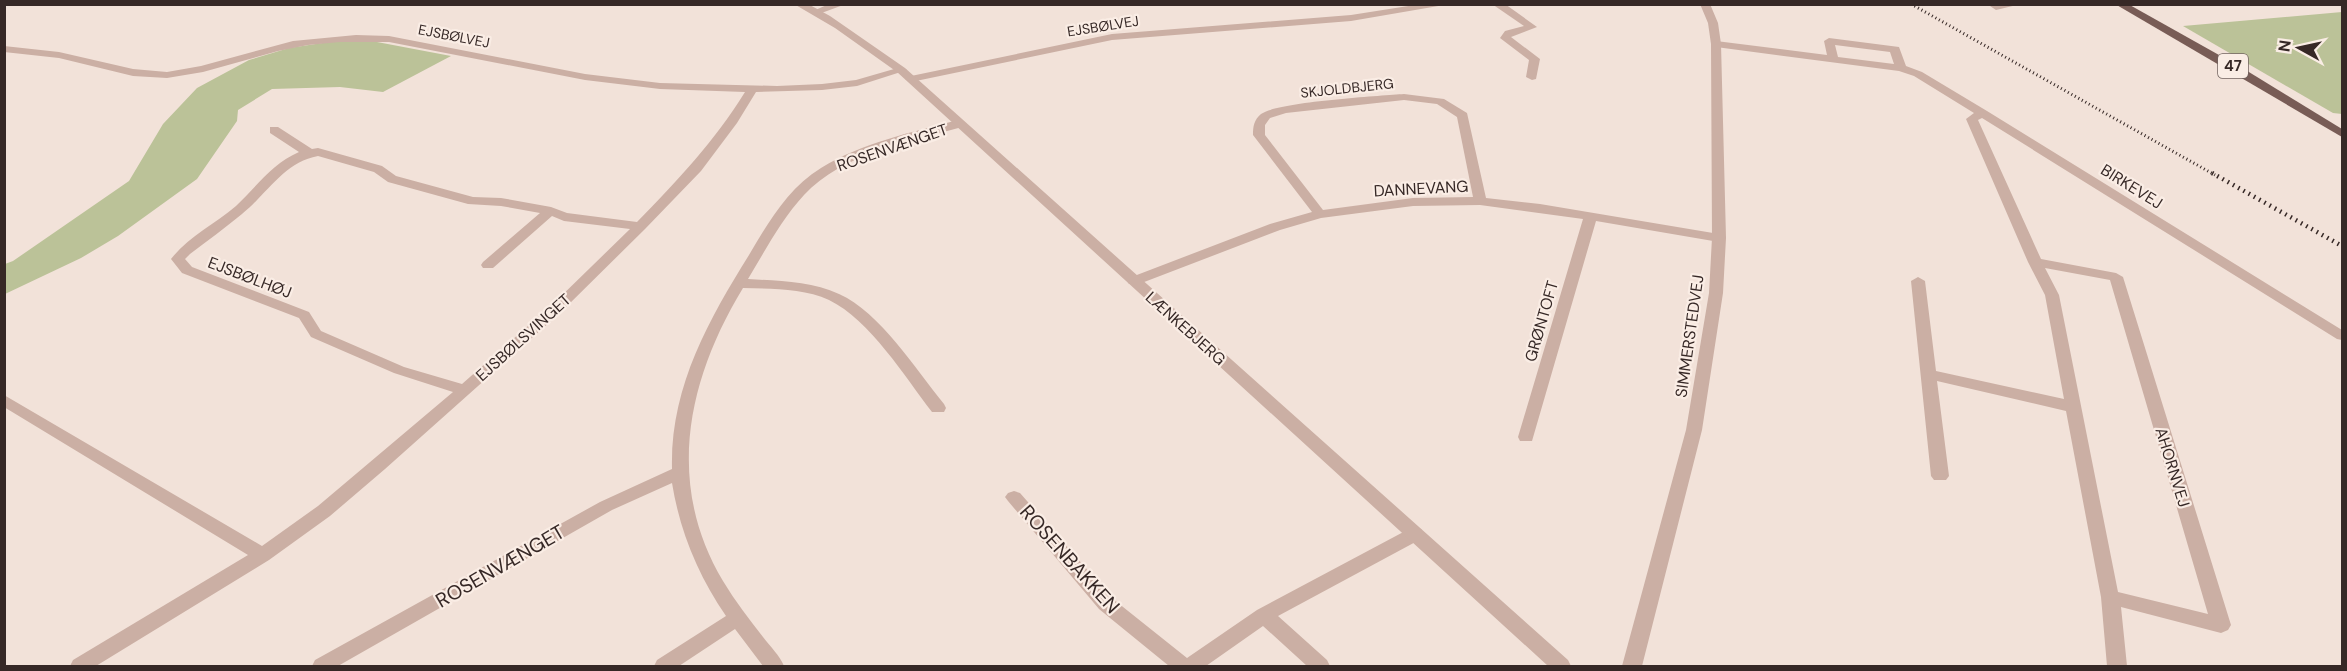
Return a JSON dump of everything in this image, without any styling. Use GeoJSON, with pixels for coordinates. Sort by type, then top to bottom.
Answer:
{"type":"FeatureCollection","features":[{"type":"Feature","properties":{"kind":"main road","name":"47"},"geometry":{"type":"LineString","coordinates":[[2120,4],[2240,70],[2343,135]]}},
{"type":"Feature","properties":{"kind":"street","name":"LÆNKEBJERG"},"geometry":{"type":"LineString","coordinates":[[800,4],[816,12],[906,74],[958,124],[1561,666]]}},
{"type":"Feature","properties":{"kind":"street"},"geometry":{"type":"LineString","coordinates":[[816,12],[841,4]]}},
{"type":"Feature","properties":{"kind":"street","name":"EJSBØLVEJ"},"geometry":{"type":"LineString","coordinates":[[4,49],[80,59],[128,72],[169,75],[205,69],[301,42],[364,37],[388,39],[585,77],[660,86],[752,89],[857,83],[1112,37],[1351,18],[1445,4]]}},
{"type":"Feature","properties":{"kind":"street"},"geometry":{"type":"LineString","coordinates":[[1497,4],[1532,27],[1509,33],[1505,38],[1535,59],[1532,77]]}},
{"type":"Feature","properties":{"kind":"street","name":"SIMMERSTEDVEJ"},"geometry":{"type":"LineString","coordinates":[[1632,666],[1694,430],[1716,293],[1719,238],[1716,44],[1713,23],[1705,4]]}},
{"type":"Feature","properties":{"kind":"street"},"geometry":{"type":"LineString","coordinates":[[1992,4],[1996,7],[2016,4]]}},
{"type":"Feature","properties":{"kind":"street"},"geometry":{"type":"LineString","coordinates":[[1833,59],[1829,41],[1895,48],[1901,68]]}},
{"type":"Feature","properties":{"kind":"street","name":"BIRKEVEJ"},"geometry":{"type":"LineString","coordinates":[[1716,44],[1901,68],[1918,74],[2343,336]]}},
{"type":"Feature","properties":{"kind":"street","name":"EJSBØLSVINGET"},"geometry":{"type":"LineString","coordinates":[[80,666],[263,555],[324,511],[465,390],[557,308],[697,168],[734,120],[752,89]]}},
{"type":"Feature","properties":{"kind":"street","name":"SKJOLDBJERG"},"geometry":{"type":"LineString","coordinates":[[1320,214],[1259,135],[1258,124],[1266,116],[1285,110],[1404,97],[1440,101],[1463,115],[1480,201]]}},
{"type":"Feature","properties":{"kind":"street"},"geometry":{"type":"LineString","coordinates":[[1983,113],[1972,119],[2035,262],[2052,295],[2110,597],[2117,666]]}},
{"type":"Feature","properties":{"kind":"street","name":"ROSENVÆNGET"},"geometry":{"type":"LineString","coordinates":[[774,666],[738,618],[704,562],[687,520],[680,472],[681,423],[690,380],[707,338],[738,283],[794,196],[827,170],[859,155],[958,124]]}},
{"type":"Feature","properties":{"kind":"street"},"geometry":{"type":"LineString","coordinates":[[274,130],[309,153],[324,152],[378,169],[392,179],[473,201],[501,202],[551,212],[564,217],[640,226]]}},
{"type":"Feature","properties":{"kind":"street","name":"EJSBØLHØJ"},"geometry":{"type":"LineString","coordinates":[[309,153],[283,166],[239,210],[185,251],[178,259],[180,264],[187,270],[304,315],[316,334],[399,369],[465,390]]}},
{"type":"Feature","properties":{"kind":"street","name":"DANNEVANG"},"geometry":{"type":"LineString","coordinates":[[1134,281],[1275,227],[1320,214],[1413,202],[1480,201],[1591,216],[1719,238]]}},
{"type":"Feature","properties":{"kind":"street"},"geometry":{"type":"LineString","coordinates":[[488,265],[532,225],[551,212]]}},
{"type":"Feature","properties":{"kind":"street","name":"GRØNTOFT"},"geometry":{"type":"LineString","coordinates":[[1526,436],[1591,216]]}},
{"type":"Feature","properties":{"kind":"street","name":"AHORNVEJ"},"geometry":{"type":"LineString","coordinates":[[2035,262],[2116,277],[2221,625],[2110,597]]}},
{"type":"Feature","properties":{"kind":"street"},"geometry":{"type":"LineString","coordinates":[[1918,281],[1940,476]]}},
{"type":"Feature","properties":{"kind":"street"},"geometry":{"type":"LineString","coordinates":[[738,283],[798,287],[818,291],[856,309],[938,408]]}},
{"type":"Feature","properties":{"kind":"street"},"geometry":{"type":"LineString","coordinates":[[1928,374],[2074,407]]}},
{"type":"Feature","properties":{"kind":"street"},"geometry":{"type":"LineString","coordinates":[[4,400],[263,555]]}},
{"type":"Feature","properties":{"kind":"street","name":"ROSENVÆNGET"},"geometry":{"type":"LineString","coordinates":[[322,666],[606,506],[680,472]]}},
{"type":"Feature","properties":{"kind":"street","name":"ROSENBAKKEN"},"geometry":{"type":"LineString","coordinates":[[1014,497],[1106,604],[1182,666]]}},
{"type":"Feature","properties":{"kind":"street"},"geometry":{"type":"LineString","coordinates":[[1191,666],[1264,615],[1415,534]]}},
{"type":"Feature","properties":{"kind":"street"},"geometry":{"type":"LineString","coordinates":[[1264,615],[1320,666]]}},
{"type":"Feature","properties":{"kind":"street"},"geometry":{"type":"LineString","coordinates":[[664,666],[738,618]]}},
{"type":"Feature","properties":{"kind":"green space"},"geometry":{"type":"Polygon","coordinates":[[[2342,12],[2342,114],[2333,113],[2183,26],[2342,12]]]}},
{"type":"Feature","properties":{"kind":"green space"},"geometry":{"type":"Polygon","coordinates":[[[329,42],[377,42],[451,56],[383,92],[340,87],[272,89],[238,110],[237,121],[197,179],[118,236],[81,258],[5,294],[5,264],[13,261],[129,181],[163,124],[197,88],[249,60],[289,48],[329,42]]]}},
{"type":"Feature","properties":{"kind":"railway"},"geometry":{"type":"LineString","coordinates":[[1911,4],[2215,175]]}},
{"type":"Feature","properties":{"kind":"railway"},"geometry":{"type":"LineString","coordinates":[[2212,173],[2342,246]]}}]}
